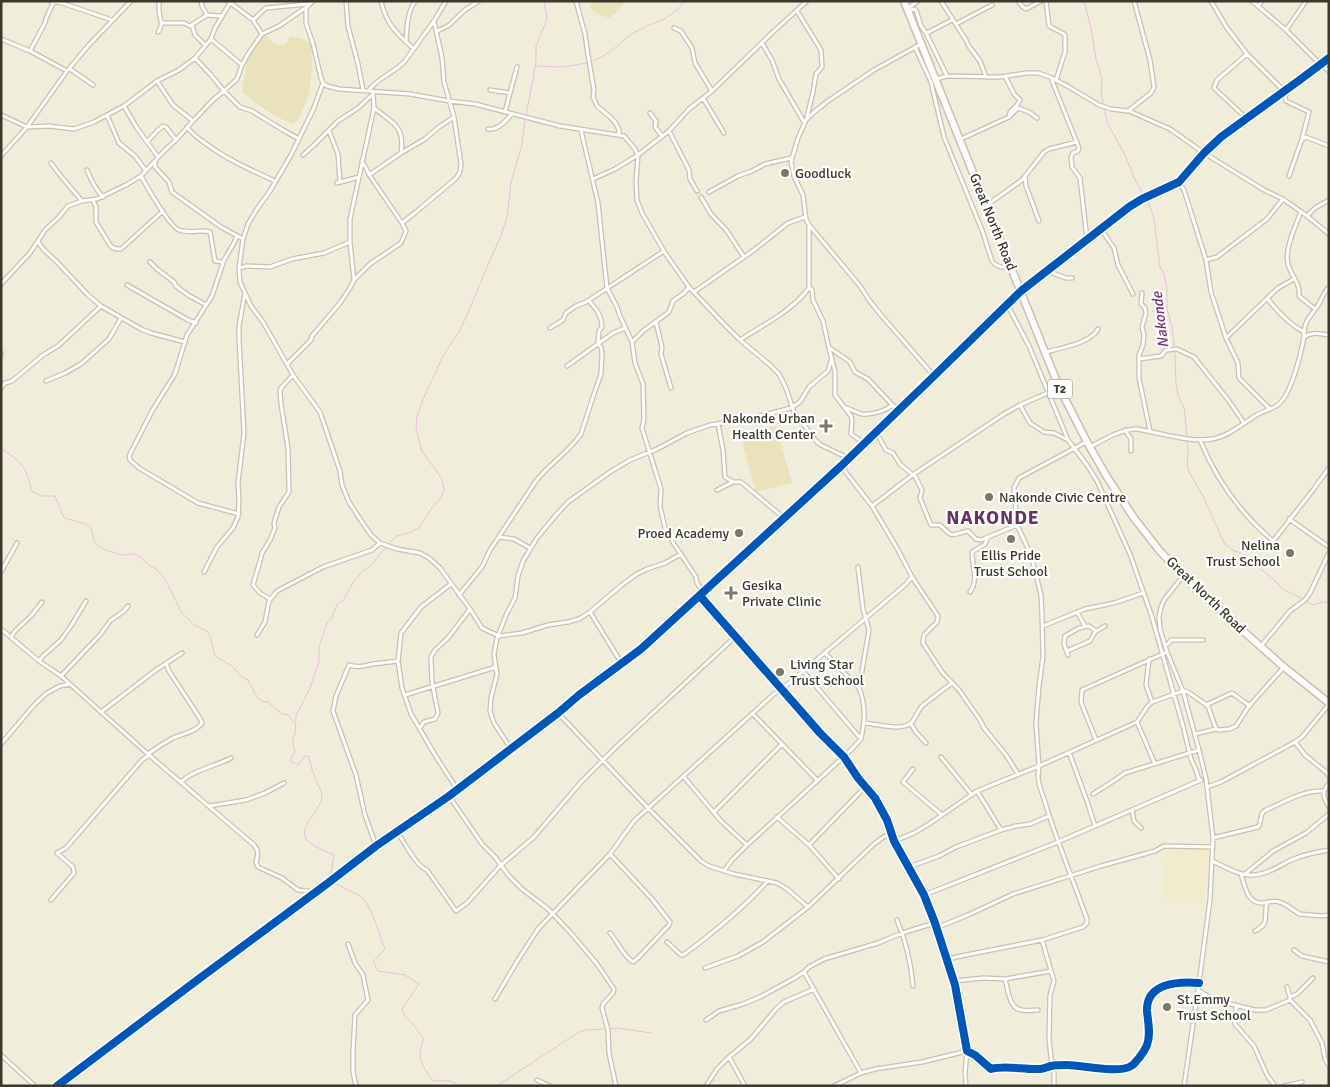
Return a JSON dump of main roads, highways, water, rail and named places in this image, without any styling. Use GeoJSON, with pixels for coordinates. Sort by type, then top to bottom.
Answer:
{"type":"FeatureCollection","features":[{"type":"Feature","properties":{"kind":"highway","name":"Great North Road"},"geometry":{"type":"LineString","coordinates":[[904,1],[918,27],[918,45],[936,79],[1059,387],[1107,477],[1134,518],[1159,550],[1183,576],[1284,668],[1329,703]]}},
{"type":"Feature","properties":{"kind":"waterway"},"geometry":{"type":"LineString","coordinates":[[388,544],[397,536],[419,528],[442,496],[444,490],[442,479],[422,451],[416,428],[417,416],[443,356],[459,332],[471,306],[507,217],[511,183],[522,144],[536,63],[536,46],[547,19],[544,1]]}},
{"type":"Feature","properties":{"kind":"waterway"},"geometry":{"type":"LineString","coordinates":[[590,62],[607,53],[635,32],[669,16],[685,1]]}},
{"type":"Feature","properties":{"kind":"waterway","name":"Nakonde"},"geometry":{"type":"LineString","coordinates":[[1084,1],[1096,59],[1102,78],[1101,91],[1105,114],[1109,126],[1144,196]]}},
{"type":"Feature","properties":{"kind":"waterway"},"geometry":{"type":"LineString","coordinates":[[536,66],[563,67],[587,63]]}},
{"type":"Feature","properties":{"kind":"waterway","name":"Nakonde"},"geometry":{"type":"LineString","coordinates":[[1147,199],[1154,218],[1160,267],[1164,274],[1167,289],[1167,309],[1172,327],[1176,385],[1184,408],[1187,436]]}},
{"type":"Feature","properties":{"kind":"waterway","name":"Nakonde"},"geometry":{"type":"LineString","coordinates":[[1187,440],[1187,466],[1189,472],[1202,494],[1225,544],[1232,550],[1241,553],[1284,590],[1304,599]]}},
{"type":"Feature","properties":{"kind":"waterway"},"geometry":{"type":"LineString","coordinates":[[1,448],[24,468],[33,492],[42,496],[55,496],[64,518],[91,527],[94,541],[101,548],[121,555],[135,554],[156,569],[165,579],[182,613],[194,625],[207,631],[215,656],[232,666],[242,677],[248,680],[259,699],[263,702],[268,702],[282,714],[288,715],[294,722]]}},
{"type":"Feature","properties":{"kind":"waterway"},"geometry":{"type":"LineString","coordinates":[[386,547],[354,581],[343,601],[338,603],[331,619],[327,623],[319,647],[319,662],[310,688],[296,716],[293,740],[295,751],[290,761],[298,765],[305,756],[309,758],[322,797],[321,802],[306,826],[305,837],[315,846],[334,855],[330,879],[360,896],[368,906],[385,949],[373,962],[378,971],[405,975],[419,984],[402,1009],[405,1017],[424,1038],[420,1051],[423,1065],[433,1081],[451,1081],[459,1086]]}},
{"type":"Feature","properties":{"kind":"waterway","name":"Nakonde"},"geometry":{"type":"LineString","coordinates":[[1307,601],[1313,605],[1329,602]]}},
{"type":"Feature","properties":{"kind":"waterway"},"geometry":{"type":"LineString","coordinates":[[610,1029],[617,1028],[651,1033]]}},
{"type":"Feature","properties":{"kind":"waterway"},"geometry":{"type":"LineString","coordinates":[[497,1086],[579,1032],[606,1029]]}},
{"type":"Feature","properties":{"kind":"place","name":"Goodluck"},"geometry":{"type":"Point","coordinates":[785,173]}},
{"type":"Feature","properties":{"kind":"place","name":"Nakonde Urban Health Center"},"geometry":{"type":"Point","coordinates":[826,426]}},
{"type":"Feature","properties":{"kind":"place","name":"Nakonde Civic Centre"},"geometry":{"type":"Point","coordinates":[989,497]}},
{"type":"Feature","properties":{"kind":"place","name":"Proed Academy"},"geometry":{"type":"Point","coordinates":[739,533]}},
{"type":"Feature","properties":{"kind":"place","name":"Ellis Pride Trust School"},"geometry":{"type":"Point","coordinates":[1011,539]}},
{"type":"Feature","properties":{"kind":"place","name":"Nelina Trust School"},"geometry":{"type":"Point","coordinates":[1290,553]}},
{"type":"Feature","properties":{"kind":"place","name":"Gesika Private Clinic"},"geometry":{"type":"Point","coordinates":[731,593]}},
{"type":"Feature","properties":{"kind":"place","name":"Living Star Trust School"},"geometry":{"type":"Point","coordinates":[780,672]}},
{"type":"Feature","properties":{"kind":"place","name":"St.Emmy Trust School"},"geometry":{"type":"Point","coordinates":[1167,1007]}},
{"type":"Feature","properties":{"kind":"district","name":"NAKONDE"},"geometry":{"type":"Point","coordinates":[993,518]}}]}
